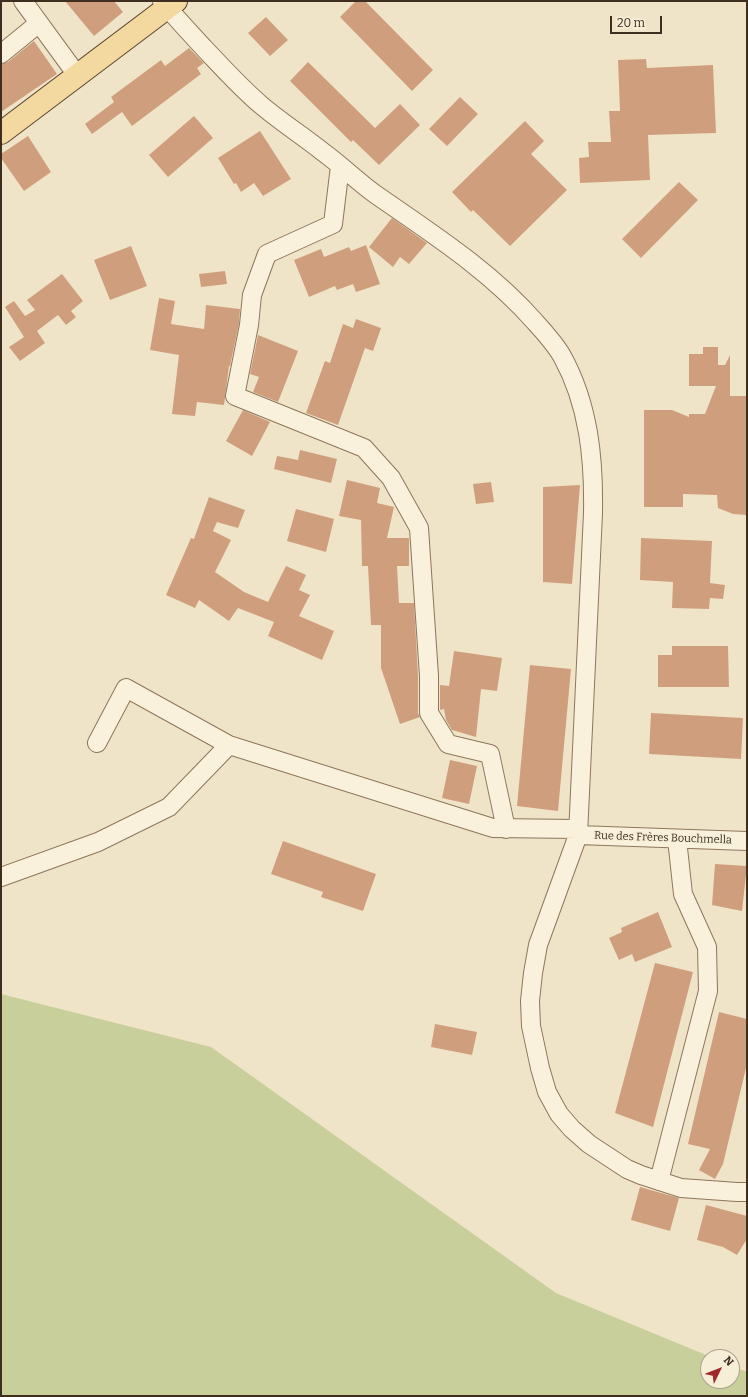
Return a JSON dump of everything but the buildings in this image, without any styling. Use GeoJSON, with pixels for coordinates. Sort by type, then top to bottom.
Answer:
{"type":"FeatureCollection","features":[{"type":"Feature","properties":{"kind":"main road"},"geometry":{"type":"LineString","coordinates":[[1,133],[168,3]]}},
{"type":"Feature","properties":{"kind":"street"},"geometry":{"type":"LineString","coordinates":[[23,1],[77,75]]}},
{"type":"Feature","properties":{"kind":"street"},"geometry":{"type":"LineString","coordinates":[[168,3],[227,73],[251,96],[287,126],[323,152],[374,193],[430,231],[473,264],[527,312],[557,347],[568,369],[582,403],[585,415],[590,448],[593,487],[578,832],[538,945],[533,973],[530,1001],[531,1026],[540,1068],[547,1092],[559,1114],[572,1129],[589,1144],[627,1169],[681,1188],[747,1192]]}},
{"type":"Feature","properties":{"kind":"street"},"geometry":{"type":"LineString","coordinates":[[1,54],[39,23]]}},
{"type":"Feature","properties":{"kind":"street"},"geometry":{"type":"LineString","coordinates":[[340,166],[333,224],[267,254],[252,295],[249,325],[235,396],[364,448],[391,478],[419,528],[429,676],[429,713],[448,744],[490,754],[506,829]]}},
{"type":"Feature","properties":{"kind":"street","name":"Rue des Frères Bouchmella"},"geometry":{"type":"LineString","coordinates":[[97,743],[126,688],[229,745],[493,828],[677,839],[747,841]]}},
{"type":"Feature","properties":{"kind":"street"},"geometry":{"type":"LineString","coordinates":[[1,877],[98,842],[169,807],[229,745]]}},
{"type":"Feature","properties":{"kind":"street"},"geometry":{"type":"LineString","coordinates":[[659,1181],[708,991],[707,947],[682,894],[677,839]]}},
{"type":"Feature","properties":{"kind":"green space"},"geometry":{"type":"Polygon","coordinates":[[[1,994],[211,1047],[556,1293],[700,1352],[700,1389],[740,1389],[740,1369],[747,1372],[747,1396],[1,1396],[1,994]]]}}]}
